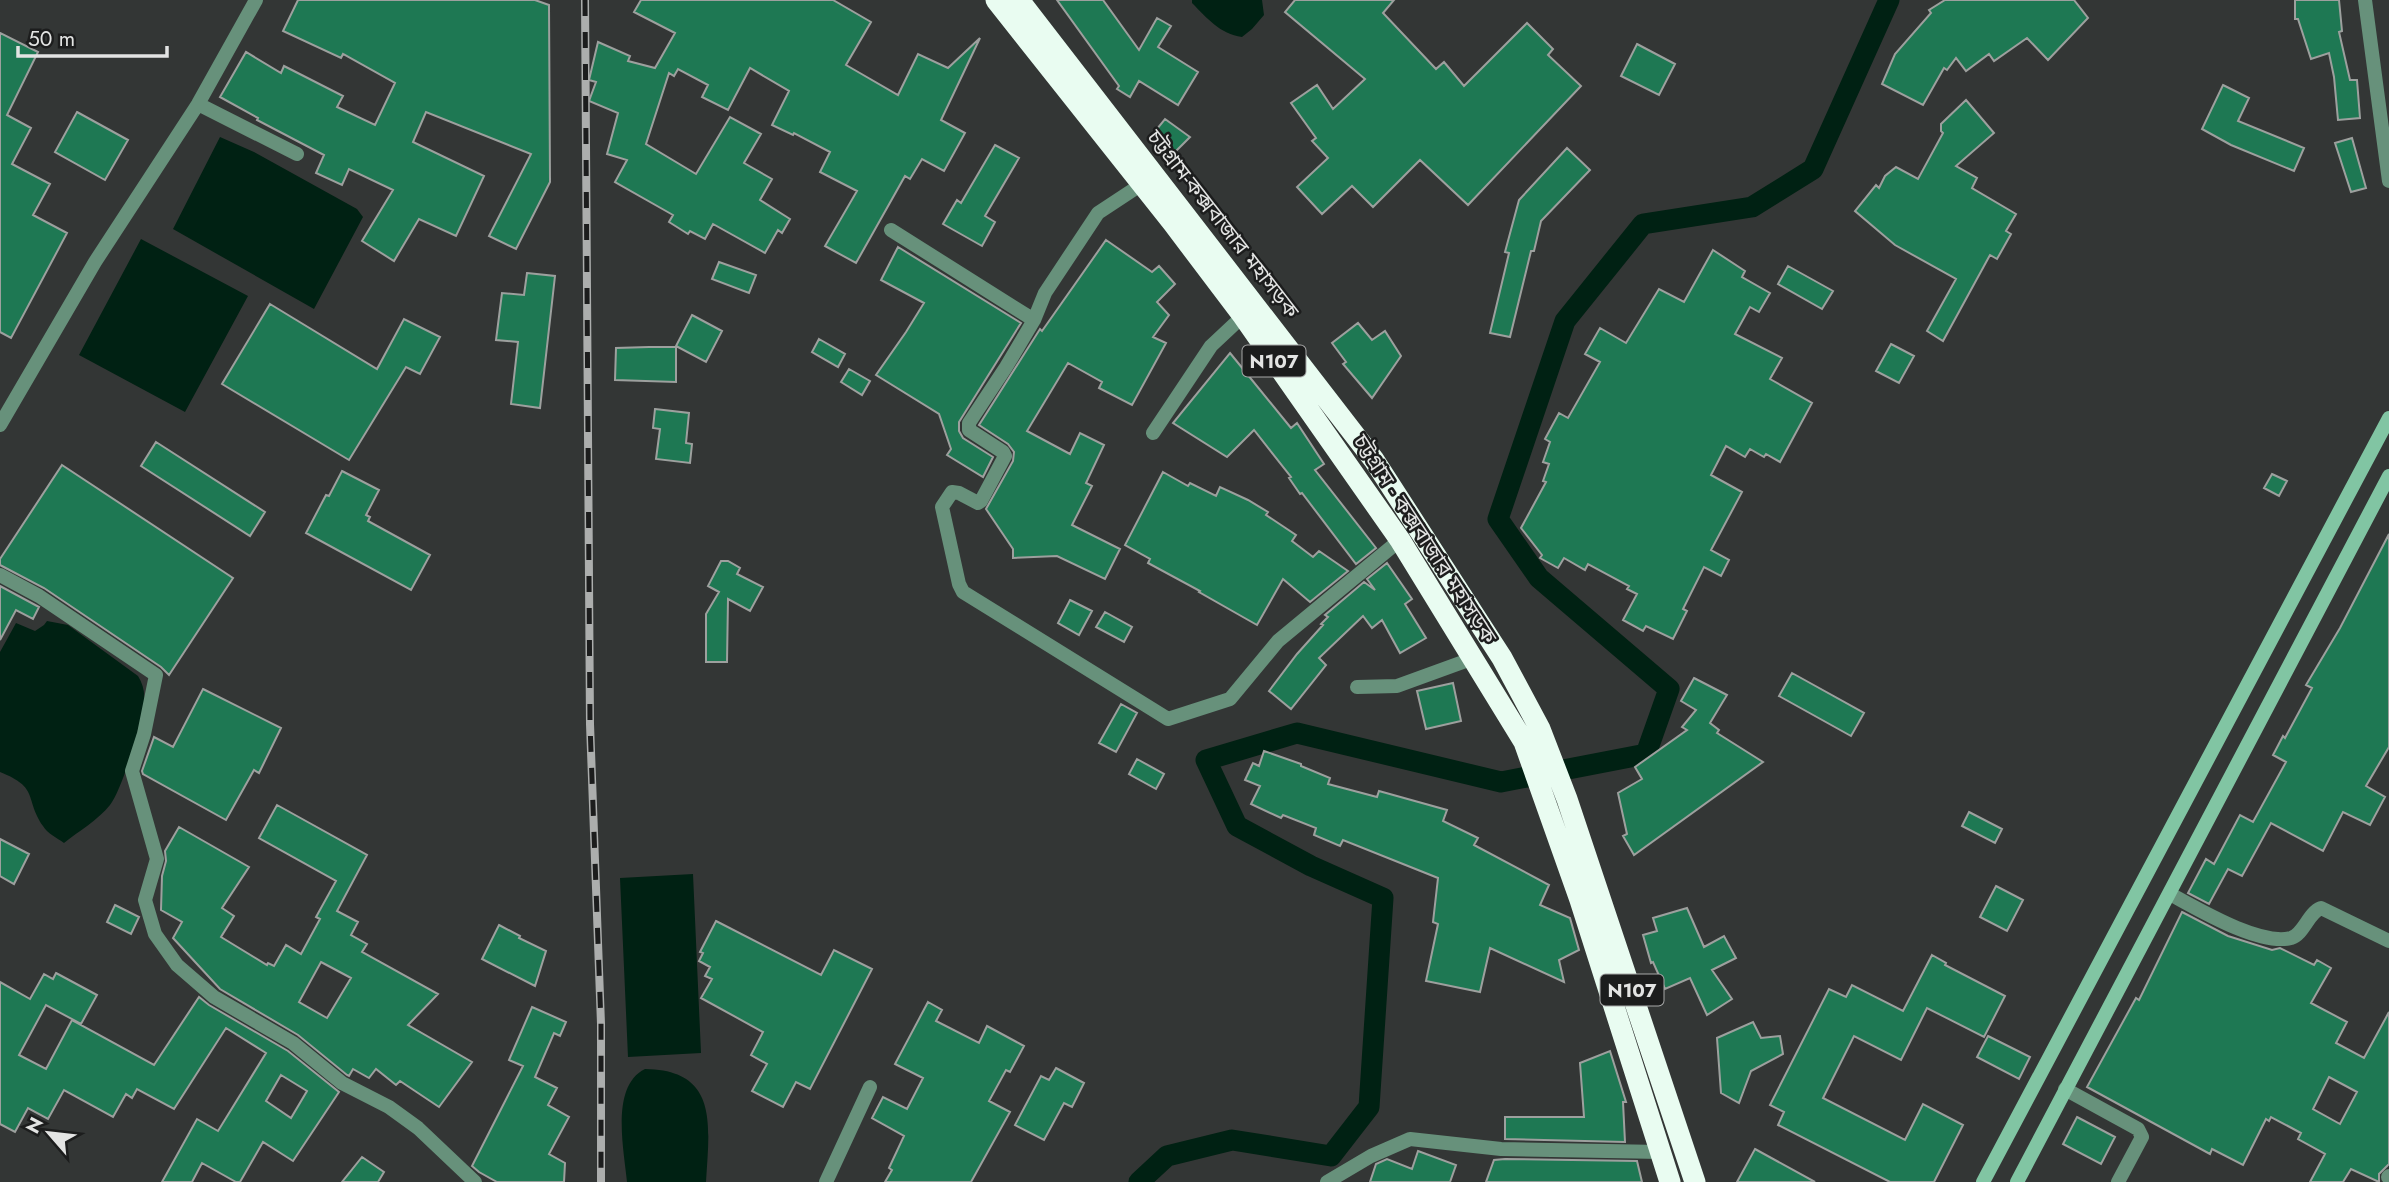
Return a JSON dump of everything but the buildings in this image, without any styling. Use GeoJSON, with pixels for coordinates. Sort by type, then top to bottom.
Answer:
{"type":"FeatureCollection","features":[{"type":"Feature","properties":{"kind":"highway","name":"চট্টগ্রাম - কক্সবাজার মহাসড়ক"},"geometry":{"type":"LineString","coordinates":[[996,0],[1243,316],[1400,540],[1474,658],[1532,735],[1547,808],[1580,900],[1670,1182]]}},
{"type":"Feature","properties":{"kind":"highway","name":"চট্টগ্রাম-কক্সবাজার মহাসড়ক"},"geometry":{"type":"LineString","coordinates":[[1018,0],[1374,460],[1502,658],[1532,735]]}},
{"type":"Feature","properties":{"kind":"highway","name":"N107"},"geometry":{"type":"LineString","coordinates":[[1532,735],[1567,799],[1695,1182]]}},
{"type":"Feature","properties":{"kind":"street"},"geometry":{"type":"LineString","coordinates":[[0,425],[95,262],[198,104],[256,0]]}},
{"type":"Feature","properties":{"kind":"street"},"geometry":{"type":"LineString","coordinates":[[2365,0],[2389,181]]}},
{"type":"Feature","properties":{"kind":"street"},"geometry":{"type":"LineString","coordinates":[[198,104],[297,154]]}},
{"type":"Feature","properties":{"kind":"street"},"geometry":{"type":"LineString","coordinates":[[1142,184],[1098,213],[1045,293],[1034,320],[968,426],[971,432],[1003,452],[1005,460],[981,501],[978,503],[952,492],[942,507],[963,592],[1168,719],[1230,699],[1278,640],[1400,540]]}},
{"type":"Feature","properties":{"kind":"street"},"geometry":{"type":"LineString","coordinates":[[891,230],[1034,320]]}},
{"type":"Feature","properties":{"kind":"street"},"geometry":{"type":"LineString","coordinates":[[1153,433],[1211,346],[1243,316]]}},
{"type":"Feature","properties":{"kind":"street"},"geometry":{"type":"LineString","coordinates":[[1983,1182],[2389,418]]}},
{"type":"Feature","properties":{"kind":"street"},"geometry":{"type":"LineString","coordinates":[[2017,1182],[2389,476]]}},
{"type":"Feature","properties":{"kind":"street"},"geometry":{"type":"LineString","coordinates":[[0,575],[39,596],[156,675],[144,734],[132,771],[158,859],[145,900],[155,934],[177,965],[214,997],[293,1043],[342,1083],[389,1107],[475,1182]]}},
{"type":"Feature","properties":{"kind":"street"},"geometry":{"type":"LineString","coordinates":[[1357,687],[1397,686],[1474,658]]}},
{"type":"Feature","properties":{"kind":"street"},"geometry":{"type":"LineString","coordinates":[[2170,894],[2225,924],[2264,936],[2289,939],[2295,936],[2315,910],[2321,908],[2389,941]]}},
{"type":"Feature","properties":{"kind":"street"},"geometry":{"type":"LineString","coordinates":[[826,1182],[870,1087]]}},
{"type":"Feature","properties":{"kind":"street"},"geometry":{"type":"LineString","coordinates":[[2065,1089],[2141,1132],[2142,1137],[2118,1182]]}},
{"type":"Feature","properties":{"kind":"street"},"geometry":{"type":"LineString","coordinates":[[1327,1182],[1371,1156],[1409,1139],[1501,1149],[1661,1152]]}},
{"type":"Feature","properties":{"kind":"shaded area"},"geometry":{"type":"Polygon","coordinates":[[[1192,0],[1262,0],[1264,15],[1242,37],[1227,33],[1214,24],[1192,0]]]}},
{"type":"Feature","properties":{"kind":"shaded area"},"geometry":{"type":"Polygon","coordinates":[[[220,137],[254,152],[357,209],[363,217],[314,309],[173,229],[220,137]]]}},
{"type":"Feature","properties":{"kind":"shaded area"},"geometry":{"type":"Polygon","coordinates":[[[141,239],[248,296],[185,412],[79,355],[141,239]]]}},
{"type":"Feature","properties":{"kind":"shaded area"},"geometry":{"type":"Polygon","coordinates":[[[47,621],[68,625],[138,676],[144,695],[135,740],[115,797],[100,816],[64,843],[45,829],[21,783],[0,772],[0,652],[16,623],[35,631],[47,621]]]}},
{"type":"Feature","properties":{"kind":"shaded area"},"geometry":{"type":"Polygon","coordinates":[[[693,874],[701,1053],[628,1057],[620,878],[693,874]]]}},
{"type":"Feature","properties":{"kind":"shaded area"},"geometry":{"type":"Polygon","coordinates":[[[645,1069],[669,1072],[687,1079],[698,1091],[705,1105],[708,1122],[706,1182],[627,1182],[622,1137],[623,1104],[634,1077],[645,1069]]]}},
{"type":"Feature","properties":{"kind":"waterway"},"geometry":{"type":"LineString","coordinates":[[1139,1182],[1167,1156],[1232,1140],[1331,1156],[1369,1107],[1383,898],[1311,866],[1237,826],[1206,760],[1297,733],[1501,782],[1646,754],[1669,689],[1539,578],[1498,519],[1565,321],[1643,224],[1752,207],[1813,169],[1889,0]]}},
{"type":"Feature","properties":{"kind":"railway"},"geometry":{"type":"LineString","coordinates":[[585,0],[590,724],[601,1024],[601,1182]]}}]}
